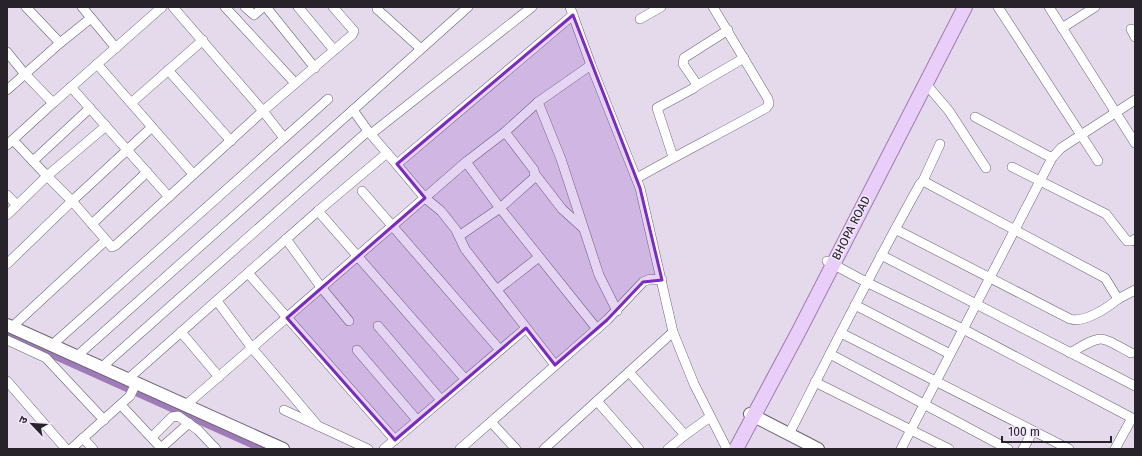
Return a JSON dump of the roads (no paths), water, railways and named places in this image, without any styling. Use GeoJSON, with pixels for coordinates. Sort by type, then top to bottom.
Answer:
{"type":"FeatureCollection","features":[{"type":"Feature","properties":{"kind":"main road","name":"BHOPA ROAD"},"geometry":{"type":"LineString","coordinates":[[736,449],[957,7]]}},
{"type":"Feature","properties":{"kind":"main road","name":"BHOPA ROAD"},"geometry":{"type":"LineString","coordinates":[[830,263],[926,84],[965,7]]}},
{"type":"Feature","properties":{"kind":"main road","name":"BHOPA ROAD"},"geometry":{"type":"LineString","coordinates":[[730,449],[752,415]]}},
{"type":"Feature","properties":{"kind":"street"},"geometry":{"type":"LineString","coordinates":[[26,7],[60,42]]}},
{"type":"Feature","properties":{"kind":"street"},"geometry":{"type":"LineString","coordinates":[[82,7],[116,48]]}},
{"type":"Feature","properties":{"kind":"street"},"geometry":{"type":"LineString","coordinates":[[162,7],[10,142],[33,161],[72,201],[105,241],[112,247],[263,111],[315,68],[354,32],[333,7]]}},
{"type":"Feature","properties":{"kind":"street"},"geometry":{"type":"LineString","coordinates":[[173,7],[203,40],[284,138]]}},
{"type":"Feature","properties":{"kind":"street"},"geometry":{"type":"LineString","coordinates":[[225,7],[295,83]]}},
{"type":"Feature","properties":{"kind":"street"},"geometry":{"type":"LineString","coordinates":[[245,7],[254,15],[264,7],[315,68]]}},
{"type":"Feature","properties":{"kind":"street"},"geometry":{"type":"LineString","coordinates":[[298,7],[334,50]]}},
{"type":"Feature","properties":{"kind":"street"},"geometry":{"type":"LineString","coordinates":[[77,356],[353,110],[420,48],[468,7]]}},
{"type":"Feature","properties":{"kind":"street"},"geometry":{"type":"LineString","coordinates":[[102,367],[370,132],[532,7]]}},
{"type":"Feature","properties":{"kind":"street"},"geometry":{"type":"LineString","coordinates":[[640,19],[661,7]]}},
{"type":"Feature","properties":{"kind":"street"},"geometry":{"type":"LineString","coordinates":[[637,178],[673,157],[709,140],[766,108],[769,104],[768,99],[713,7]]}},
{"type":"Feature","properties":{"kind":"street"},"geometry":{"type":"LineString","coordinates":[[998,7],[1098,161]]}},
{"type":"Feature","properties":{"kind":"street"},"geometry":{"type":"LineString","coordinates":[[1049,7],[1135,143]]}},
{"type":"Feature","properties":{"kind":"street"},"geometry":{"type":"LineString","coordinates":[[1062,28],[1095,7]]}},
{"type":"Feature","properties":{"kind":"street"},"geometry":{"type":"LineString","coordinates":[[377,8],[420,48]]}},
{"type":"Feature","properties":{"kind":"street"},"geometry":{"type":"LineString","coordinates":[[397,164],[572,11],[591,65],[637,178],[673,332],[710,417],[726,449]]}},
{"type":"Feature","properties":{"kind":"street"},"geometry":{"type":"LineString","coordinates":[[7,90],[60,42],[91,18]]}},
{"type":"Feature","properties":{"kind":"street"},"geometry":{"type":"LineString","coordinates":[[696,86],[683,64],[684,58],[728,30]]}},
{"type":"Feature","properties":{"kind":"street"},"geometry":{"type":"LineString","coordinates":[[131,103],[203,40]]}},
{"type":"Feature","properties":{"kind":"street"},"geometry":{"type":"LineString","coordinates":[[7,52],[24,73],[53,103]]}},
{"type":"Feature","properties":{"kind":"street"},"geometry":{"type":"LineString","coordinates":[[673,157],[657,108],[744,58]]}},
{"type":"Feature","properties":{"kind":"street"},"geometry":{"type":"LineString","coordinates":[[97,64],[193,174]]}},
{"type":"Feature","properties":{"kind":"street"},"geometry":{"type":"LineString","coordinates":[[186,405],[466,162],[505,132],[538,102],[591,65]]}},
{"type":"Feature","properties":{"kind":"street"},"geometry":{"type":"LineString","coordinates":[[168,70],[231,141]]}},
{"type":"Feature","properties":{"kind":"street"},"geometry":{"type":"LineString","coordinates":[[926,84],[949,111],[986,168]]}},
{"type":"Feature","properties":{"kind":"street"},"geometry":{"type":"LineString","coordinates":[[71,87],[169,197]]}},
{"type":"Feature","properties":{"kind":"street"},"geometry":{"type":"LineString","coordinates":[[52,345],[328,99]]}},
{"type":"Feature","properties":{"kind":"street"},"geometry":{"type":"LineString","coordinates":[[901,449],[922,405],[1052,158],[1061,148],[1135,100]]}},
{"type":"Feature","properties":{"kind":"street"},"geometry":{"type":"LineString","coordinates":[[538,102],[561,159],[601,282],[617,311]]}},
{"type":"Feature","properties":{"kind":"street"},"geometry":{"type":"LineString","coordinates":[[33,161],[90,108]]}},
{"type":"Feature","properties":{"kind":"street"},"geometry":{"type":"LineString","coordinates":[[353,110],[425,198],[441,211],[465,249],[498,289],[555,365]]}},
{"type":"Feature","properties":{"kind":"street"},"geometry":{"type":"LineString","coordinates":[[975,117],[1052,158]]}},
{"type":"Feature","properties":{"kind":"street"},"geometry":{"type":"LineString","coordinates":[[7,215],[47,176],[106,126]]}},
{"type":"Feature","properties":{"kind":"street"},"geometry":{"type":"LineString","coordinates":[[7,264],[152,127]]}},
{"type":"Feature","properties":{"kind":"street"},"geometry":{"type":"LineString","coordinates":[[505,132],[562,209],[583,228]]}},
{"type":"Feature","properties":{"kind":"street"},"geometry":{"type":"LineString","coordinates":[[789,434],[866,282],[922,181],[940,144]]}},
{"type":"Feature","properties":{"kind":"street"},"geometry":{"type":"LineString","coordinates":[[71,449],[130,396],[133,383],[181,332],[318,211],[387,153]]}},
{"type":"Feature","properties":{"kind":"street"},"geometry":{"type":"LineString","coordinates":[[466,162],[500,208],[597,329]]}},
{"type":"Feature","properties":{"kind":"street"},"geometry":{"type":"LineString","coordinates":[[1012,167],[1106,214],[1127,241],[1132,241],[1135,239]]}},
{"type":"Feature","properties":{"kind":"street"},"geometry":{"type":"LineString","coordinates":[[92,224],[147,172]]}},
{"type":"Feature","properties":{"kind":"street"},"geometry":{"type":"LineString","coordinates":[[458,236],[500,208],[523,188],[535,174]]}},
{"type":"Feature","properties":{"kind":"street"},"geometry":{"type":"LineString","coordinates":[[922,181],[1105,278],[1118,298]]}},
{"type":"Feature","properties":{"kind":"street"},"geometry":{"type":"LineString","coordinates":[[362,191],[500,350]]}},
{"type":"Feature","properties":{"kind":"street"},"geometry":{"type":"LineString","coordinates":[[7,194],[17,205]]}},
{"type":"Feature","properties":{"kind":"street"},"geometry":{"type":"LineString","coordinates":[[318,211],[465,379]]}},
{"type":"Feature","properties":{"kind":"street"},"geometry":{"type":"LineString","coordinates":[[895,229],[1052,310],[1076,320],[1084,319],[1118,298],[1135,290]]}},
{"type":"Feature","properties":{"kind":"street"},"geometry":{"type":"LineString","coordinates":[[286,239],[321,287],[349,320]]}},
{"type":"Feature","properties":{"kind":"street"},"geometry":{"type":"LineString","coordinates":[[105,241],[10,326],[102,367],[133,383],[186,405],[283,449]]}},
{"type":"Feature","properties":{"kind":"street"},"geometry":{"type":"LineString","coordinates":[[881,255],[1135,386]]}},
{"type":"Feature","properties":{"kind":"street"},"geometry":{"type":"LineString","coordinates":[[498,289],[539,257]]}},
{"type":"Feature","properties":{"kind":"street"},"geometry":{"type":"LineString","coordinates":[[830,263],[1134,416],[1115,449]]}},
{"type":"Feature","properties":{"kind":"street"},"geometry":{"type":"LineString","coordinates":[[248,273],[395,440]]}},
{"type":"Feature","properties":{"kind":"street"},"geometry":{"type":"LineString","coordinates":[[460,449],[617,311],[643,282],[650,279],[662,280]]}},
{"type":"Feature","properties":{"kind":"street"},"geometry":{"type":"LineString","coordinates":[[217,301],[252,348],[318,426]]}},
{"type":"Feature","properties":{"kind":"street"},"geometry":{"type":"LineString","coordinates":[[855,305],[950,354]]}},
{"type":"Feature","properties":{"kind":"street"},"geometry":{"type":"LineString","coordinates":[[378,326],[441,400]]}},
{"type":"Feature","properties":{"kind":"street"},"geometry":{"type":"LineString","coordinates":[[384,449],[526,328]]}},
{"type":"Feature","properties":{"kind":"street"},"geometry":{"type":"LineString","coordinates":[[181,332],[219,377]]}},
{"type":"Feature","properties":{"kind":"street"},"geometry":{"type":"LineString","coordinates":[[546,449],[673,332]]}},
{"type":"Feature","properties":{"kind":"street"},"geometry":{"type":"LineString","coordinates":[[841,333],[1069,449]]}},
{"type":"Feature","properties":{"kind":"street"},"geometry":{"type":"LineString","coordinates":[[1070,353],[1098,338],[1106,340],[1131,353]]}},
{"type":"Feature","properties":{"kind":"street"},"geometry":{"type":"LineString","coordinates":[[7,340],[46,358],[104,420]]}},
{"type":"Feature","properties":{"kind":"street"},"geometry":{"type":"LineString","coordinates":[[357,350],[417,420]]}},
{"type":"Feature","properties":{"kind":"street"},"geometry":{"type":"LineString","coordinates":[[830,354],[922,405],[1008,449]]}},
{"type":"Feature","properties":{"kind":"street"},"geometry":{"type":"LineString","coordinates":[[629,372],[685,435]]}},
{"type":"Feature","properties":{"kind":"street"},"geometry":{"type":"LineString","coordinates":[[7,381],[66,449]]}},
{"type":"Feature","properties":{"kind":"street"},"geometry":{"type":"LineString","coordinates":[[815,382],[949,449]]}},
{"type":"Feature","properties":{"kind":"street"},"geometry":{"type":"LineString","coordinates":[[597,401],[639,449]]}},
{"type":"Feature","properties":{"kind":"street"},"geometry":{"type":"LineString","coordinates":[[121,405],[162,448],[189,423]]}},
{"type":"Feature","properties":{"kind":"street"},"geometry":{"type":"LineString","coordinates":[[284,410],[368,449]]}},
{"type":"Feature","properties":{"kind":"street"},"geometry":{"type":"LineString","coordinates":[[752,415],[818,449]]}},
{"type":"Feature","properties":{"kind":"street"},"geometry":{"type":"LineString","coordinates":[[152,438],[174,416],[178,416],[189,423],[216,449]]}},
{"type":"Feature","properties":{"kind":"street"},"geometry":{"type":"LineString","coordinates":[[668,449],[710,417]]}},
{"type":"Feature","properties":{"kind":"street"},"geometry":{"type":"LineString","coordinates":[[491,422],[516,449]]}},
{"type":"Feature","properties":{"kind":"street"},"geometry":{"type":"LineString","coordinates":[[1023,449],[1033,431]]}},
{"type":"Feature","properties":{"kind":"street"},"geometry":{"type":"LineString","coordinates":[[83,438],[93,449]]}},
{"type":"Feature","properties":{"kind":"waterway"},"geometry":{"type":"LineString","coordinates":[[7,334],[263,449]]}}]}
